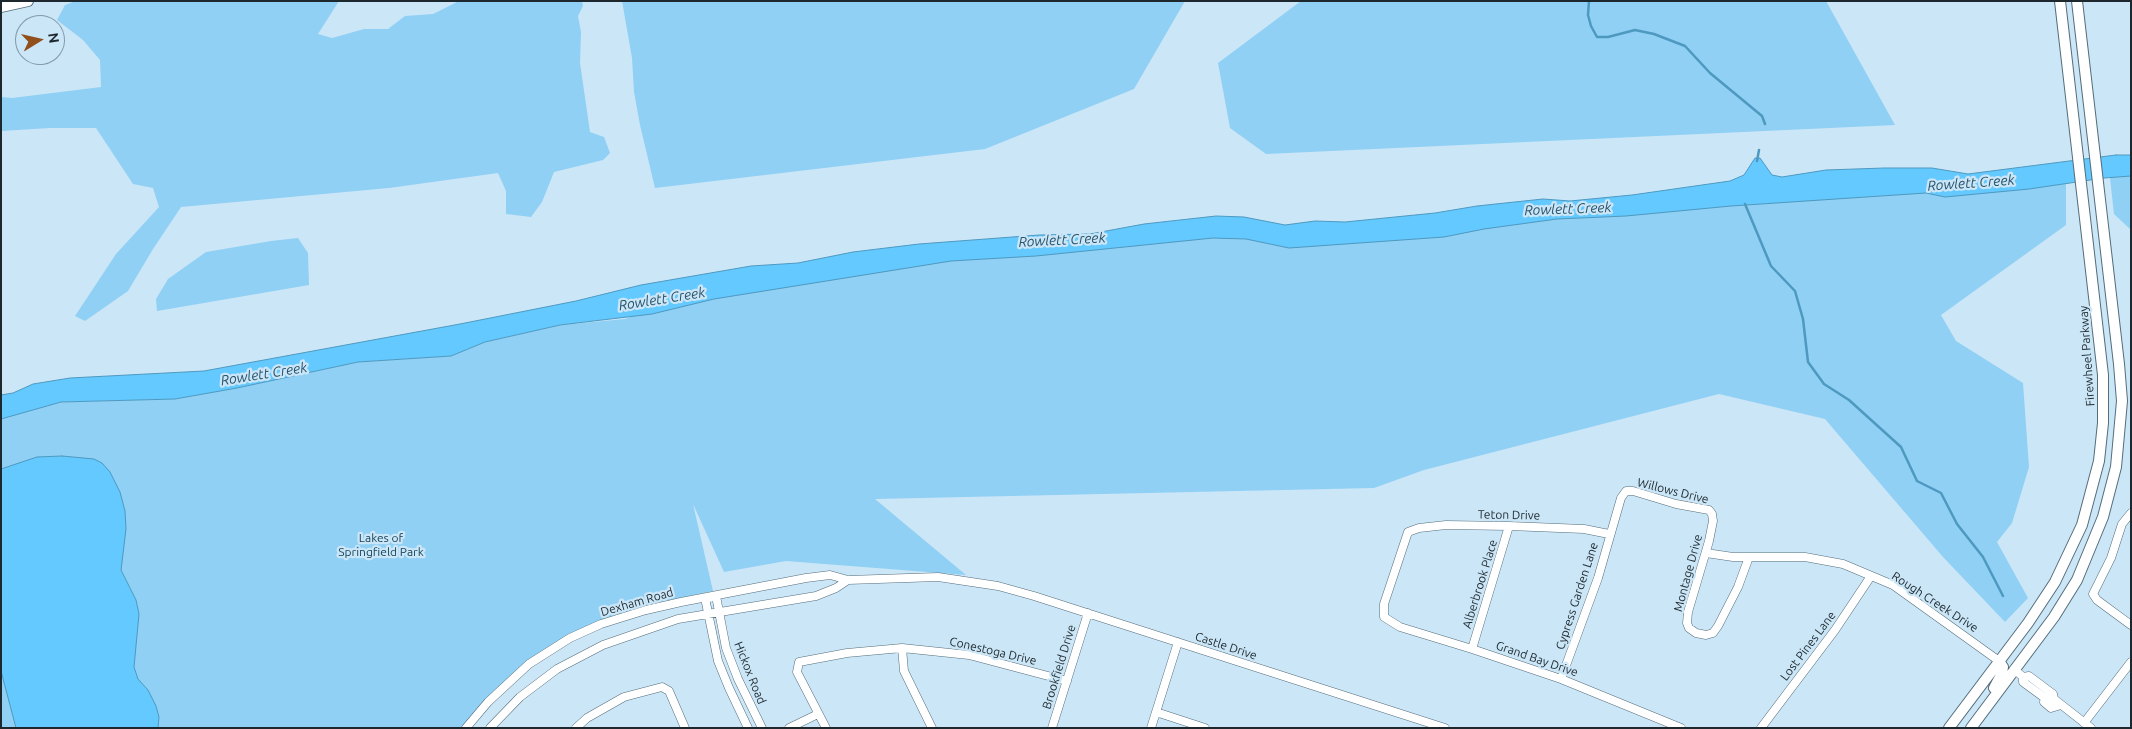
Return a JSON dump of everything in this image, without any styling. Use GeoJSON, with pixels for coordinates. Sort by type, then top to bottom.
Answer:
{"type":"FeatureCollection","features":[{"type":"Feature","properties":{"kind":"main road"},"geometry":{"type":"LineString","coordinates":[[1,7],[28,1]]}},
{"type":"Feature","properties":{"kind":"main road","name":"Firewheel Parkway"},"geometry":{"type":"LineString","coordinates":[[1949,728],[2042,602],[2067,561],[2082,525],[2095,482],[2102,438],[2104,392],[2060,1]]}},
{"type":"Feature","properties":{"kind":"main road"},"geometry":{"type":"LineString","coordinates":[[1971,727],[2054,617],[2077,580],[2095,541],[2113,481],[2120,437],[2122,401],[2077,1]]}},
{"type":"Feature","properties":{"kind":"main road"},"geometry":{"type":"LineString","coordinates":[[1971,727],[2002,673],[2003,667],[1999,660]]}},
{"type":"Feature","properties":{"kind":"street","name":"Willows Drive"},"geometry":{"type":"LineString","coordinates":[[1626,492],[1633,491],[1676,504],[1709,510],[1712,514]]}},
{"type":"Feature","properties":{"kind":"street","name":"Cypress Garden Lane"},"geometry":{"type":"LineString","coordinates":[[1561,679],[1598,578],[1609,534],[1621,498],[1626,492]]}},
{"type":"Feature","properties":{"kind":"street"},"geometry":{"type":"LineString","coordinates":[[2131,513],[2122,524],[2111,558],[2093,594],[2097,600],[2131,625]]}},
{"type":"Feature","properties":{"kind":"street","name":"Montage Drive"},"geometry":{"type":"LineString","coordinates":[[1712,514],[1713,521],[1706,553],[1688,612],[1687,623],[1689,628],[1696,633],[1706,635],[1713,633],[1738,587],[1749,557]]}},
{"type":"Feature","properties":{"kind":"street","name":"Teton Drive"},"geometry":{"type":"LineString","coordinates":[[1384,617],[1384,604],[1408,532],[1418,528],[1446,525],[1509,526],[1584,529],[1609,534]]}},
{"type":"Feature","properties":{"kind":"street","name":"Alberbrook Place"},"geometry":{"type":"LineString","coordinates":[[1472,649],[1509,526]]}},
{"type":"Feature","properties":{"kind":"street","name":"Rough Creek Drive"},"geometry":{"type":"LineString","coordinates":[[1706,553],[1749,557],[1805,557],[1825,559],[1843,564],[1893,585],[1999,660]]}},
{"type":"Feature","properties":{"kind":"street","name":"Dexham Road"},"geometry":{"type":"LineString","coordinates":[[466,728],[488,702],[528,664],[570,638],[601,624],[646,610],[806,578],[830,575],[848,580],[938,577],[998,586]]}},
{"type":"Feature","properties":{"kind":"street","name":"Lost Pines Lane"},"geometry":{"type":"LineString","coordinates":[[1761,728],[1835,630],[1871,576]]}},
{"type":"Feature","properties":{"kind":"street","name":"Dexham Road"},"geometry":{"type":"LineString","coordinates":[[490,728],[520,697],[557,669],[578,656],[632,634],[678,619],[816,596],[836,588],[848,580]]}},
{"type":"Feature","properties":{"kind":"street","name":"Castle Drive"},"geometry":{"type":"LineString","coordinates":[[998,586],[1088,613],[1445,728]]}},
{"type":"Feature","properties":{"kind":"street","name":"Hickox Road"},"geometry":{"type":"LineString","coordinates":[[716,596],[726,648],[738,679],[762,728]]}},
{"type":"Feature","properties":{"kind":"street","name":"Hickox Road"},"geometry":{"type":"LineString","coordinates":[[705,598],[718,661],[748,728]]}},
{"type":"Feature","properties":{"kind":"street","name":"Brookfield Drive"},"geometry":{"type":"LineString","coordinates":[[1052,728],[1088,613]]}},
{"type":"Feature","properties":{"kind":"street","name":"Grand Bay Drive"},"geometry":{"type":"LineString","coordinates":[[1384,617],[1400,627],[1561,679],[1681,728]]}},
{"type":"Feature","properties":{"kind":"street"},"geometry":{"type":"LineString","coordinates":[[1150,728],[1178,642]]}},
{"type":"Feature","properties":{"kind":"street"},"geometry":{"type":"LineString","coordinates":[[902,648],[904,671],[932,728]]}},
{"type":"Feature","properties":{"kind":"street","name":"Conestoga Drive"},"geometry":{"type":"LineString","coordinates":[[818,714],[799,676],[797,667],[799,662],[846,653],[902,648],[969,655],[1067,681]]}},
{"type":"Feature","properties":{"kind":"street"},"geometry":{"type":"LineString","coordinates":[[2014,669],[2023,677],[2029,676],[2053,694],[2049,699],[2061,705],[2087,725],[2131,662]]}},
{"type":"Feature","properties":{"kind":"street"},"geometry":{"type":"LineString","coordinates":[[576,728],[587,718],[624,697],[662,687],[669,691],[685,728]]}},
{"type":"Feature","properties":{"kind":"street"},"geometry":{"type":"LineString","coordinates":[[1156,712],[1205,728]]}},
{"type":"Feature","properties":{"kind":"street"},"geometry":{"type":"LineString","coordinates":[[789,728],[818,714],[826,728]]}},
{"type":"Feature","properties":{"kind":"green space"},"geometry":{"type":"Polygon","coordinates":[[[76,1],[339,1],[318,34],[332,38],[364,29],[388,29],[405,16],[433,14],[459,1],[582,1],[583,6],[578,16],[581,32],[580,63],[590,132],[604,137],[610,153],[603,160],[554,172],[542,202],[531,217],[506,214],[506,191],[498,173],[389,188],[181,207],[128,291],[85,321],[75,316],[116,254],[159,207],[153,188],[133,184],[96,128],[1,131],[1,97],[12,98],[101,87],[100,60],[83,40],[65,26],[65,15],[60,15],[65,5],[76,1]]]}},
{"type":"Feature","properties":{"kind":"green space"},"geometry":{"type":"Polygon","coordinates":[[[622,1],[1185,1],[1134,89],[985,149],[655,188],[634,92],[632,58],[622,1]]]}},
{"type":"Feature","properties":{"kind":"green space"},"geometry":{"type":"Polygon","coordinates":[[[1301,1],[1826,1],[1895,125],[1266,154],[1230,128],[1218,63],[1301,1]]]}},
{"type":"Feature","properties":{"kind":"green space"},"geometry":{"type":"Polygon","coordinates":[[[2119,175],[2131,175],[2131,230],[2114,214],[2110,178],[2119,175]]]}},
{"type":"Feature","properties":{"kind":"green space","name":"Lakes of Springfield Park"},"geometry":{"type":"Polygon","coordinates":[[[2066,177],[2066,225],[1941,315],[1956,341],[2023,383],[2029,467],[2012,523],[1997,542],[2028,598],[2005,622],[1943,557],[1825,419],[1719,394],[1424,470],[1374,488],[875,499],[966,575],[786,561],[724,572],[693,504],[713,591],[650,604],[600,621],[536,656],[506,680],[461,728],[1,728],[1,417],[61,402],[175,399],[237,388],[358,362],[451,356],[485,342],[560,325],[625,319],[651,308],[1038,238],[1301,235],[1522,209],[2066,177]]]}},
{"type":"Feature","properties":{"kind":"green space"},"geometry":{"type":"Polygon","coordinates":[[[298,238],[308,253],[309,285],[157,311],[156,299],[168,279],[206,252],[298,238]]]}},
{"type":"Feature","properties":{"kind":"water","name":"Rowlett Creek"},"geometry":{"type":"Polygon","coordinates":[[[2116,155],[2131,155],[2131,176],[1945,197],[1926,193],[1731,206],[1626,216],[1557,219],[1484,229],[1444,237],[1289,248],[1246,239],[1213,238],[1036,256],[951,261],[714,299],[652,314],[560,325],[485,342],[451,356],[358,362],[237,388],[175,399],[61,402],[1,419],[1,395],[13,393],[33,384],[70,378],[204,371],[460,324],[576,301],[641,285],[751,266],[798,263],[853,252],[919,244],[1039,235],[1090,234],[1144,224],[1216,216],[1244,217],[1285,225],[1315,221],[1345,222],[1543,199],[1570,201],[1632,195],[1730,181],[1744,175],[1755,158],[1760,158],[1772,175],[1782,177],[1826,170],[1884,168],[1932,168],[1968,174],[2116,155]]]}},
{"type":"Feature","properties":{"kind":"water"},"geometry":{"type":"Polygon","coordinates":[[[62,456],[94,459],[102,463],[110,472],[120,492],[125,511],[126,529],[121,570],[136,600],[139,614],[134,667],[138,679],[148,690],[156,706],[159,717],[158,728],[16,728],[1,671],[1,469],[37,457],[62,456]]]}},
{"type":"Feature","properties":{"kind":"waterway"},"geometry":{"type":"LineString","coordinates":[[1589,1],[1588,15],[1597,37],[1608,37],[1635,30],[1654,34],[1685,46],[1710,73],[1762,116],[1765,124]]}},
{"type":"Feature","properties":{"kind":"waterway"},"geometry":{"type":"LineString","coordinates":[[1757,161],[1759,150]]}},
{"type":"Feature","properties":{"kind":"waterway"},"geometry":{"type":"LineString","coordinates":[[1745,204],[1771,266],[1795,291],[1803,319],[1808,362],[1824,384],[1849,400],[1901,447],[1917,481],[1941,493],[1957,524],[1983,557],[2003,596]]}}]}
